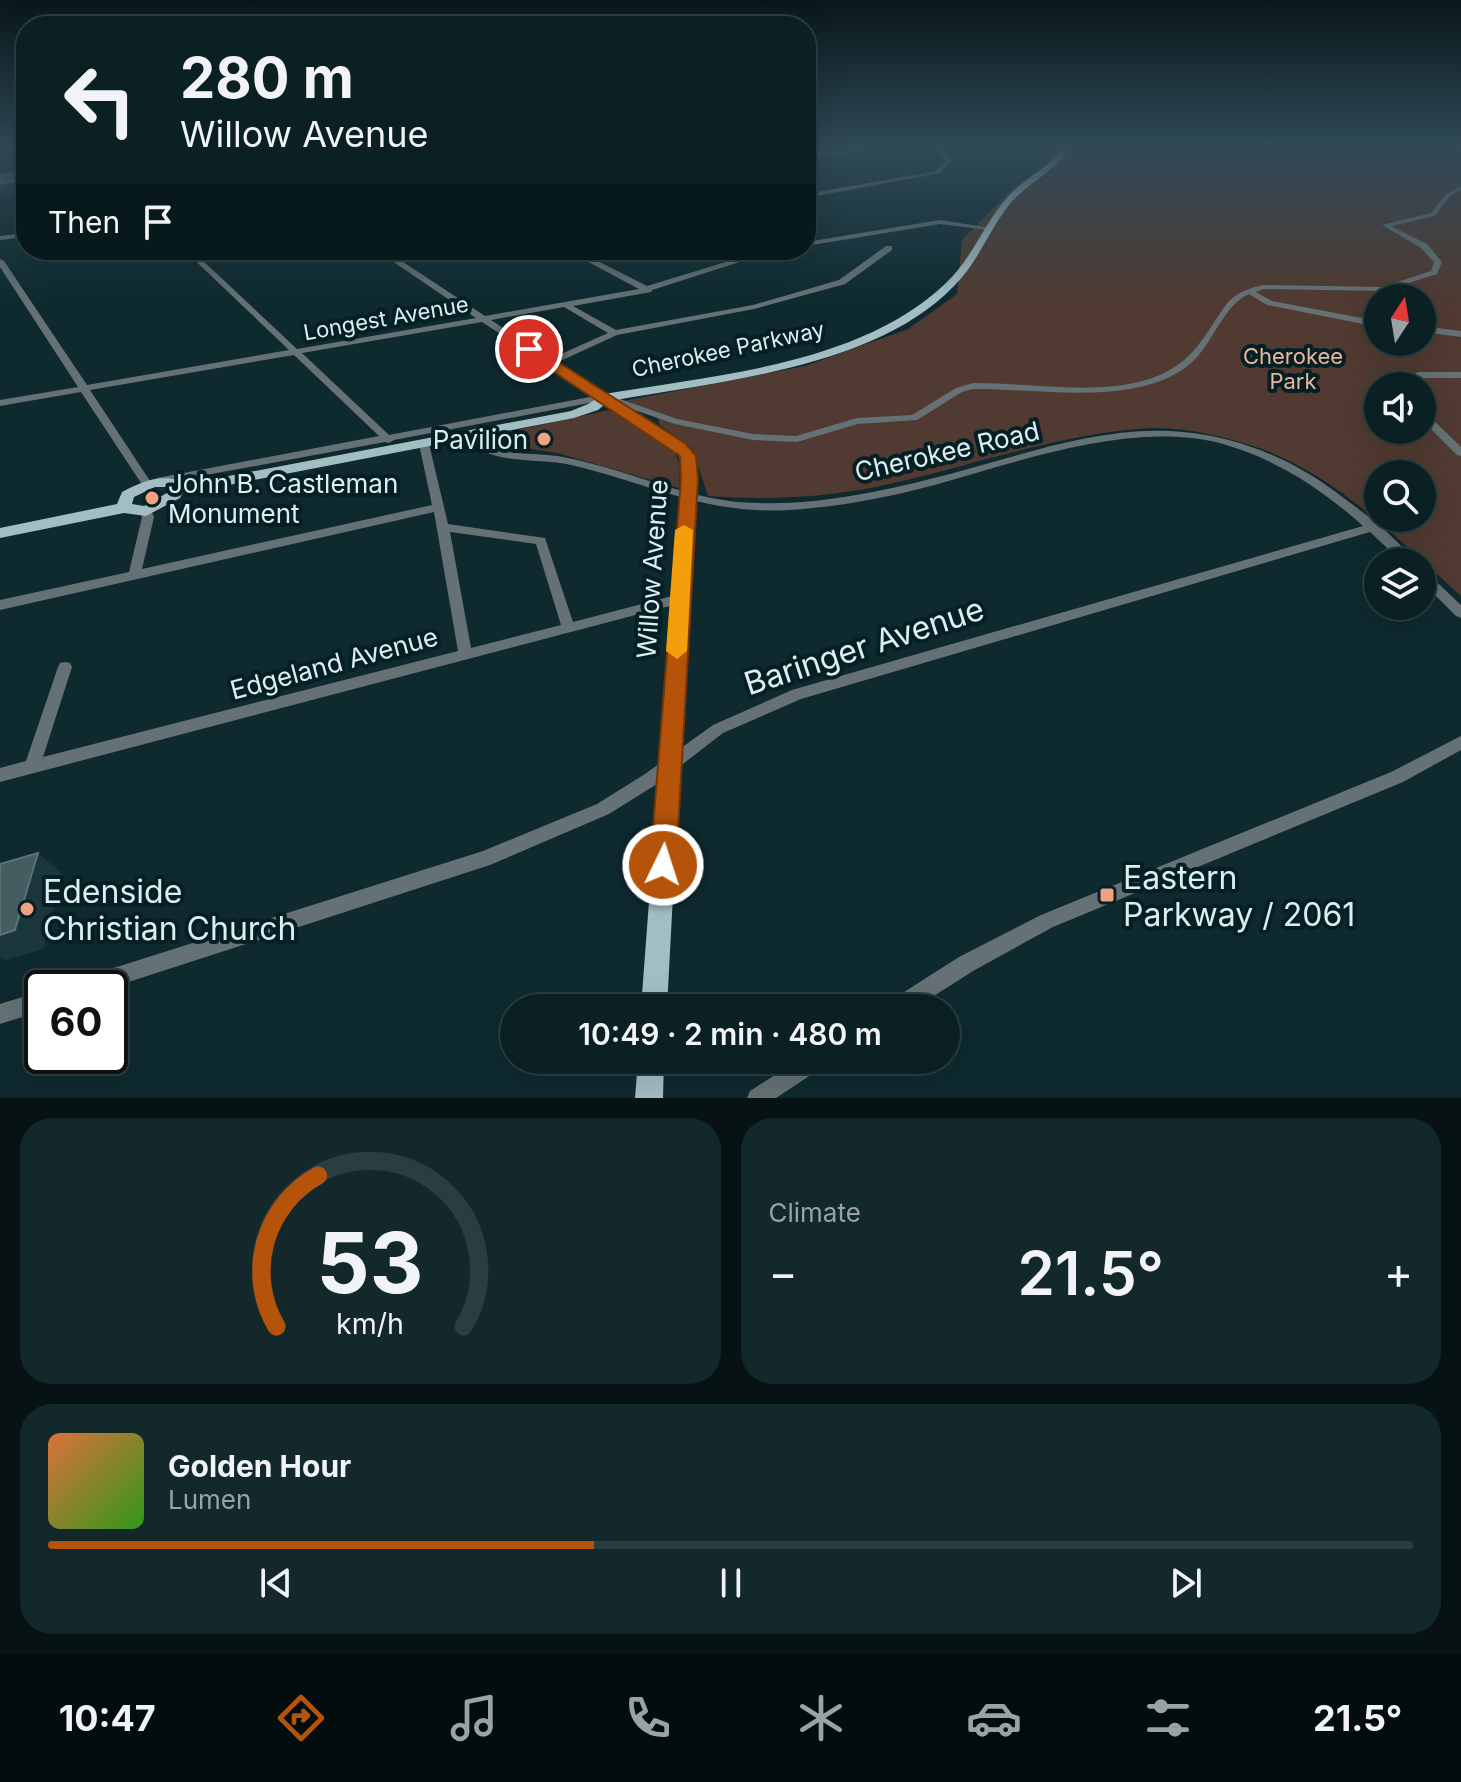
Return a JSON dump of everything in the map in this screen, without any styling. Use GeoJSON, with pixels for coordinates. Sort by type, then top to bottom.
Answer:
{"type":"FeatureCollection","features":[{"type":"Feature","properties":{"kind":"main road","name":"Cherokee Parkway"},"geometry":{"type":"LineString","coordinates":[[146,511],[170,500],[177,490],[391,443],[424,444],[574,414],[593,407],[604,398],[774,365],[835,349],[876,333],[923,307],[949,286],[1010,198]]}},
{"type":"Feature","properties":{"kind":"main road","name":"Willow Avenue"},"geometry":{"type":"LineString","coordinates":[[604,398],[685,451],[689,463],[655,994]]}},
{"type":"Feature","properties":{"kind":"main road","name":"Cherokee Parkway"},"geometry":{"type":"LineString","coordinates":[[150,483],[174,483],[177,490]]}},
{"type":"Feature","properties":{"kind":"main road"},"geometry":{"type":"LineString","coordinates":[[124,508],[127,495],[150,483]]}},
{"type":"Feature","properties":{"kind":"main road"},"geometry":{"type":"LineString","coordinates":[[0,533],[124,508],[146,511]]}},
{"type":"Feature","properties":{"kind":"main road"},"geometry":{"type":"LineString","coordinates":[[649,1098],[650,1074]]}},
{"type":"Feature","properties":{"kind":"street"},"geometry":{"type":"LineString","coordinates":[[604,398],[664,418],[717,430],[770,439],[797,439],[866,419],[914,418],[951,394],[973,386],[1093,389],[1142,383],[1176,370],[1200,352],[1234,296],[1263,287],[1383,289],[1434,272],[1438,262],[1433,252],[1385,225],[1433,215],[1446,198]]}},
{"type":"Feature","properties":{"kind":"street"},"geometry":{"type":"LineString","coordinates":[[816,242],[940,222],[988,228]]}},
{"type":"Feature","properties":{"kind":"street"},"geometry":{"type":"LineString","coordinates":[[549,363],[615,333],[754,307],[842,282],[889,248]]}},
{"type":"Feature","properties":{"kind":"street"},"geometry":{"type":"LineString","coordinates":[[199,260],[391,443]]}},
{"type":"Feature","properties":{"kind":"street","name":"Willow Avenue"},"geometry":{"type":"LineString","coordinates":[[395,260],[604,398]]}},
{"type":"Feature","properties":{"kind":"street"},"geometry":{"type":"LineString","coordinates":[[590,260],[648,290]]}},
{"type":"Feature","properties":{"kind":"street","name":"Longest Avenue"},"geometry":{"type":"LineString","coordinates":[[0,403],[648,290],[742,260]]}},
{"type":"Feature","properties":{"kind":"street"},"geometry":{"type":"LineString","coordinates":[[0,261],[82,389],[150,483]]}},
{"type":"Feature","properties":{"kind":"street"},"geometry":{"type":"LineString","coordinates":[[1249,291],[1260,299]]}},
{"type":"Feature","properties":{"kind":"street"},"geometry":{"type":"LineString","coordinates":[[1231,303],[1260,299],[1364,321]]}},
{"type":"Feature","properties":{"kind":"street"},"geometry":{"type":"LineString","coordinates":[[565,305],[615,333]]}},
{"type":"Feature","properties":{"kind":"street"},"geometry":{"type":"LineString","coordinates":[[1436,331],[1461,334]]}},
{"type":"Feature","properties":{"kind":"street"},"geometry":{"type":"LineString","coordinates":[[1436,375],[1461,375]]}},
{"type":"Feature","properties":{"kind":"street","name":"Cherokee Parkway"},"geometry":{"type":"LineString","coordinates":[[150,483],[391,443],[604,398]]}},
{"type":"Feature","properties":{"kind":"street"},"geometry":{"type":"LineString","coordinates":[[1436,428],[1461,453]]}},
{"type":"Feature","properties":{"kind":"street","name":"Cherokee Road"},"geometry":{"type":"LineString","coordinates":[[469,435],[476,445],[495,451],[574,462],[687,499],[754,507],[841,500],[909,488],[1090,441],[1171,434],[1227,441],[1276,460],[1323,487],[1364,520]]}},
{"type":"Feature","properties":{"kind":"street"},"geometry":{"type":"LineString","coordinates":[[424,444],[443,527],[465,653]]}},
{"type":"Feature","properties":{"kind":"street"},"geometry":{"type":"LineString","coordinates":[[0,605],[438,507]]}},
{"type":"Feature","properties":{"kind":"street"},"geometry":{"type":"LineString","coordinates":[[134,576],[148,517],[146,511]]}},
{"type":"Feature","properties":{"kind":"street"},"geometry":{"type":"LineString","coordinates":[[443,527],[541,541],[568,626]]}},
{"type":"Feature","properties":{"kind":"street","name":"Baringer Avenue"},"geometry":{"type":"LineString","coordinates":[[128,973],[484,859],[603,809],[718,729],[797,694],[1364,529]]}},
{"type":"Feature","properties":{"kind":"street","name":"Cherokee Road"},"geometry":{"type":"LineString","coordinates":[[1377,532],[1394,548]]}},
{"type":"Feature","properties":{"kind":"street"},"geometry":{"type":"LineString","coordinates":[[1436,589],[1461,613]]}},
{"type":"Feature","properties":{"kind":"street","name":"Edgeland Avenue"},"geometry":{"type":"LineString","coordinates":[[0,775],[680,599]]}},
{"type":"Feature","properties":{"kind":"street"},"geometry":{"type":"LineString","coordinates":[[32,767],[65,667]]}},
{"type":"Feature","properties":{"kind":"street"},"geometry":{"type":"LineString","coordinates":[[919,994],[966,964],[1047,921],[1397,777],[1461,742]]}},
{"type":"Feature","properties":{"kind":"street"},"geometry":{"type":"LineString","coordinates":[[0,1014],[24,1007]]}},
{"type":"Feature","properties":{"kind":"street"},"geometry":{"type":"LineString","coordinates":[[757,1098],[794,1074]]}},
{"type":"Feature","properties":{"kind":"green space","name":"Cherokee Park"},"geometry":{"type":"Polygon","coordinates":[[[1003,198],[1461,198],[1461,596],[1436,573],[1436,548],[1408,548],[1390,532],[1436,532],[1436,460],[1364,460],[1364,510],[1313,474],[1256,447],[1213,435],[1152,428],[1103,433],[1036,446],[871,488],[770,498],[708,496],[692,448],[660,425],[656,413],[623,401],[805,366],[908,329],[957,294],[962,240],[1003,198]]]}},
{"type":"Feature","properties":{"kind":"green space"},"geometry":{"type":"Polygon","coordinates":[[[609,410],[670,446],[678,461],[679,488],[557,453],[484,442],[490,436],[609,410]]]}},
{"type":"Feature","properties":{"kind":"building"},"geometry":{"type":"Polygon","coordinates":[[[38,853],[15,930],[0,935],[0,864],[38,853]]]}},
{"type":"Feature","properties":{"kind":"slow traffic"},"geometry":{"type":"LineString","coordinates":[[677,651],[684,530]]}},
{"type":"Feature","properties":{"kind":"place","name":"Pavilion"},"geometry":{"type":"Point","coordinates":[544,439]}},
{"type":"Feature","properties":{"kind":"place","name":"John B. Castleman Monument"},"geometry":{"type":"Point","coordinates":[152,498]}},
{"type":"Feature","properties":{"kind":"place","name":"Eastern Parkway / 2061"},"geometry":{"type":"Point","coordinates":[1107,895]}},
{"type":"Feature","properties":{"kind":"place","name":"Edenside Christian Church"},"geometry":{"type":"Point","coordinates":[27,909]}},
{"type":"Feature","properties":{"kind":"route"},"geometry":{"type":"LineString","coordinates":[[529,349],[681,447],[688,456],[689,479],[663,865]]}}]}
